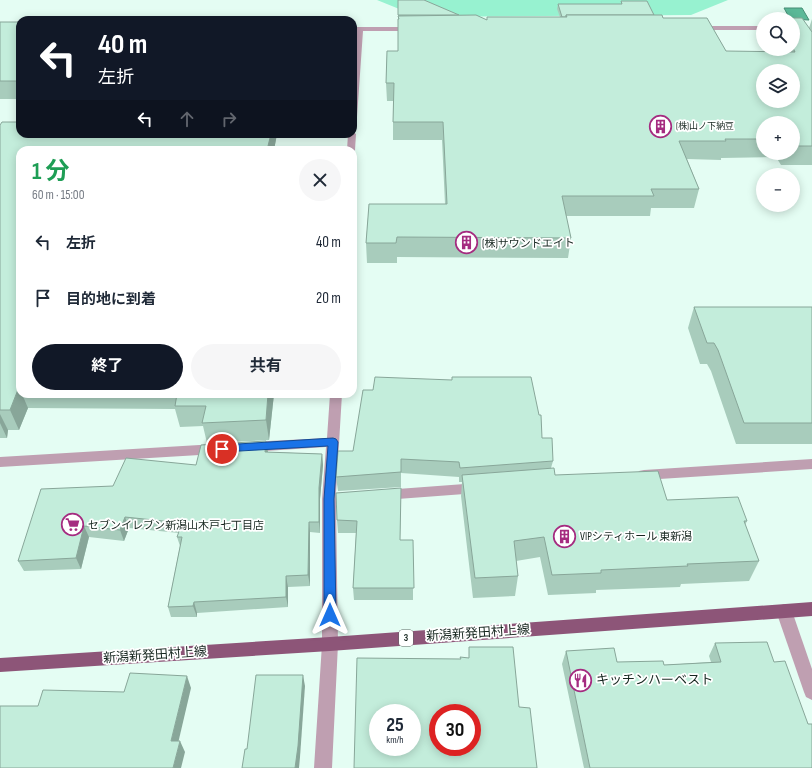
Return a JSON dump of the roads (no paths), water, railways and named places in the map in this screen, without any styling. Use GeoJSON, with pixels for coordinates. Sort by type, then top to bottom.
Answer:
{"type":"FeatureCollection","features":[{"type":"Feature","properties":{"kind":"main road","name":"新潟新発田村上線"},"geometry":{"type":"LineString","coordinates":[[0,666],[812,609]]}},
{"type":"Feature","properties":{"kind":"street"},"geometry":{"type":"LineString","coordinates":[[692,28],[756,28]]}},
{"type":"Feature","properties":{"kind":"street"},"geometry":{"type":"LineString","coordinates":[[357,30],[423,29]]}},
{"type":"Feature","properties":{"kind":"street"},"geometry":{"type":"LineString","coordinates":[[323,768],[330,644],[329,499],[336,398]]}},
{"type":"Feature","properties":{"kind":"street"},"geometry":{"type":"LineString","coordinates":[[0,462],[333,442]]}},
{"type":"Feature","properties":{"kind":"street"},"geometry":{"type":"LineString","coordinates":[[628,476],[812,464]]}},
{"type":"Feature","properties":{"kind":"street"},"geometry":{"type":"LineString","coordinates":[[329,499],[494,486]]}},
{"type":"Feature","properties":{"kind":"street"},"geometry":{"type":"LineString","coordinates":[[784,611],[812,692]]}},
{"type":"Feature","properties":{"kind":"place","name":"(株)山ノ下納豆"},"geometry":{"type":"Point","coordinates":[660,126]}},
{"type":"Feature","properties":{"kind":"place","name":"(株)サウンドエイト"},"geometry":{"type":"Point","coordinates":[467,243]}},
{"type":"Feature","properties":{"kind":"place","name":"セブンイレブン新潟山木戸七丁目店"},"geometry":{"type":"Point","coordinates":[72,525]}},
{"type":"Feature","properties":{"kind":"place","name":"VIPシティホール 東新潟"},"geometry":{"type":"Point","coordinates":[565,536]}},
{"type":"Feature","properties":{"kind":"place","name":"キッチンハーベスト"},"geometry":{"type":"Point","coordinates":[581,680]}}]}
